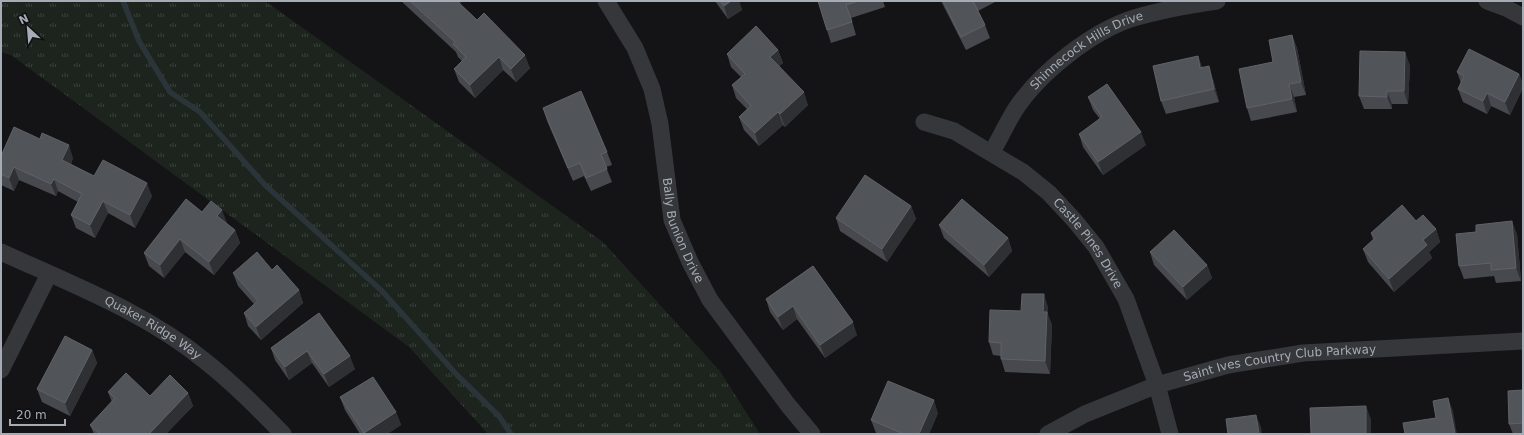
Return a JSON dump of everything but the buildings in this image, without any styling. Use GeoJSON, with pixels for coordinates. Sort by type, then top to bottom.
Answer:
{"type":"FeatureCollection","features":[{"type":"Feature","properties":{"kind":"street","name":"Bally Bunion Drive"},"geometry":{"type":"LineString","coordinates":[[606,1],[635,48],[652,89],[660,124],[672,220],[690,262],[710,300],[788,405],[812,434]]}},
{"type":"Feature","properties":{"kind":"street","name":"Shinnecock Hills Drive"},"geometry":{"type":"LineString","coordinates":[[992,152],[1016,109],[1048,71],[1088,40],[1132,19],[1172,8],[1217,1]]}},
{"type":"Feature","properties":{"kind":"street"},"geometry":{"type":"LineString","coordinates":[[1487,1],[1506,8],[1523,17]]}},
{"type":"Feature","properties":{"kind":"street","name":"Castle Pines Drive"},"geometry":{"type":"LineString","coordinates":[[924,122],[954,131],[992,152],[1023,172],[1049,193],[1076,221],[1096,247],[1126,299],[1157,385],[1170,434]]}},
{"type":"Feature","properties":{"kind":"street","name":"Quaker Ridge Way"},"geometry":{"type":"LineString","coordinates":[[1,252],[121,307],[160,329],[210,365],[246,395],[283,434]]}},
{"type":"Feature","properties":{"kind":"street"},"geometry":{"type":"LineString","coordinates":[[1,370],[48,274]]}},
{"type":"Feature","properties":{"kind":"street","name":"Saint Ives Country Club Parkway"},"geometry":{"type":"LineString","coordinates":[[1048,434],[1085,414],[1157,385],[1228,365],[1303,353],[1523,340]]}},
{"type":"Feature","properties":{"kind":"green space"},"geometry":{"type":"Polygon","coordinates":[[[1,1],[265,1],[603,242],[720,371],[760,434],[488,434],[409,347],[11,55],[1,52],[1,1]]]}},
{"type":"Feature","properties":{"kind":"waterway"},"geometry":{"type":"LineString","coordinates":[[123,1],[139,41],[170,92],[200,112],[265,185],[382,291],[457,375],[499,416],[511,434]]}}]}
